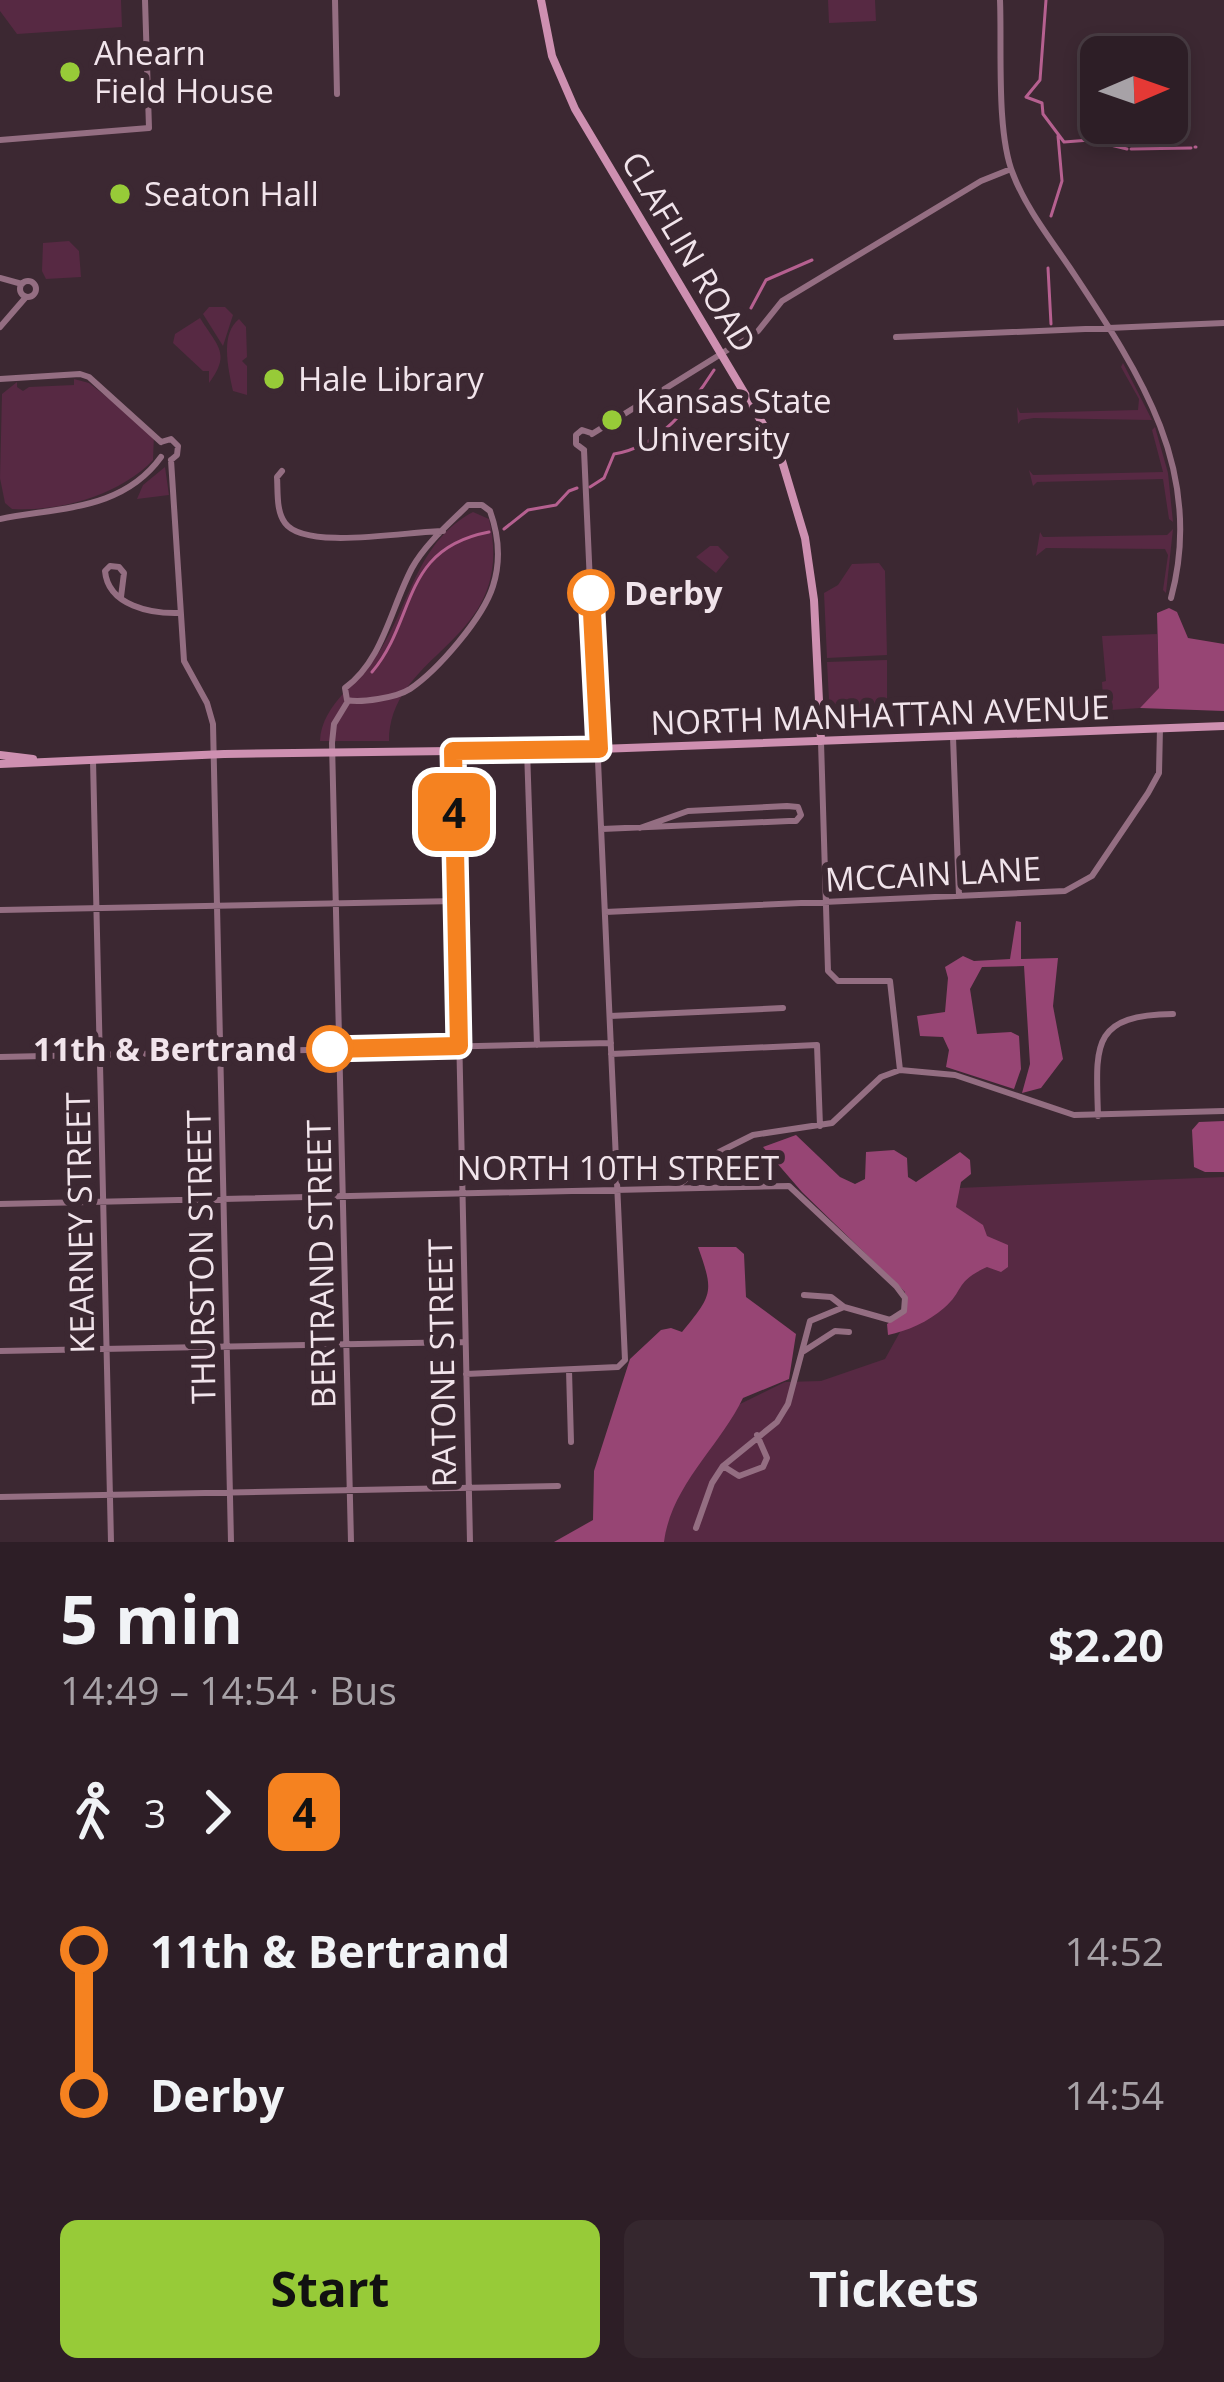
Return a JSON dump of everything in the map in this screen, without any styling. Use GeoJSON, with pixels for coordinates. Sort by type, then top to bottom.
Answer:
{"type":"FeatureCollection","features":[{"type":"Feature","properties":{"kind":"street"},"geometry":{"type":"LineString","coordinates":[[0,140],[149,128],[145,0]]}},
{"type":"Feature","properties":{"kind":"street"},"geometry":{"type":"LineString","coordinates":[[335,0],[338,94]]}},
{"type":"Feature","properties":{"kind":"street","name":"CLAFLIN ROAD"},"geometry":{"type":"LineString","coordinates":[[541,0],[552,56],[572,103],[779,452],[805,538],[814,600],[821,742]]}},
{"type":"Feature","properties":{"kind":"street"},"geometry":{"type":"LineString","coordinates":[[1000,0],[1011,170],[1027,205],[1153,404],[1175,476],[1179,547],[1172,598]]}},
{"type":"Feature","properties":{"kind":"street"},"geometry":{"type":"LineString","coordinates":[[592,434],[758,331],[782,301],[980,181],[1011,170]]}},
{"type":"Feature","properties":{"kind":"street"},"geometry":{"type":"LineString","coordinates":[[0,278],[35,286],[35,293],[0,327]]}},
{"type":"Feature","properties":{"kind":"street"},"geometry":{"type":"LineString","coordinates":[[896,337],[1224,323]]}},
{"type":"Feature","properties":{"kind":"street"},"geometry":{"type":"LineString","coordinates":[[0,379],[89,377],[161,442]]}},
{"type":"Feature","properties":{"kind":"street"},"geometry":{"type":"LineString","coordinates":[[584,449],[577,446],[575,437],[582,430],[592,434]]}},
{"type":"Feature","properties":{"kind":"street"},"geometry":{"type":"LineString","coordinates":[[584,449],[593,444],[592,434]]}},
{"type":"Feature","properties":{"kind":"street"},"geometry":{"type":"LineString","coordinates":[[161,442],[171,439],[178,446],[171,460],[161,457]]}},
{"type":"Feature","properties":{"kind":"street"},"geometry":{"type":"LineString","coordinates":[[161,442],[161,457]]}},
{"type":"Feature","properties":{"kind":"street"},"geometry":{"type":"LineString","coordinates":[[466,1374],[618,1367],[625,1360],[584,449]]}},
{"type":"Feature","properties":{"kind":"street"},"geometry":{"type":"LineString","coordinates":[[0,519],[96,504],[134,486],[161,457]]}},
{"type":"Feature","properties":{"kind":"street","name":"THURSTON STREET"},"geometry":{"type":"LineString","coordinates":[[171,460],[184,661],[212,718],[231,1542]]}},
{"type":"Feature","properties":{"kind":"street"},"geometry":{"type":"LineString","coordinates":[[282,471],[277,477],[279,509],[285,524],[301,535],[361,537],[443,531],[469,506],[482,505],[492,515],[499,556],[484,607],[408,691],[348,701]]}},
{"type":"Feature","properties":{"kind":"street","name":"BERTRAND STREET"},"geometry":{"type":"LineString","coordinates":[[351,1542],[333,730],[348,701],[345,688],[356,682],[387,634],[413,567],[443,531]]}},
{"type":"Feature","properties":{"kind":"street"},"geometry":{"type":"LineString","coordinates":[[121,597],[124,573],[110,566],[105,571],[106,582],[121,597],[148,612],[181,613]]}},
{"type":"Feature","properties":{"kind":"street"},"geometry":{"type":"LineString","coordinates":[[356,682],[363,688],[362,698]]}},
{"type":"Feature","properties":{"kind":"street","name":"NORTH MANHATTAN AVENUE"},"geometry":{"type":"LineString","coordinates":[[0,759],[599,749],[1224,726]]}},
{"type":"Feature","properties":{"kind":"street","name":"MCCAIN LANE"},"geometry":{"type":"LineString","coordinates":[[605,912],[1065,891],[1092,876],[1159,773],[1160,728]]}},
{"type":"Feature","properties":{"kind":"street"},"geometry":{"type":"LineString","coordinates":[[953,736],[959,896]]}},
{"type":"Feature","properties":{"kind":"street"},"geometry":{"type":"LineString","coordinates":[[821,742],[828,971],[838,982],[884,980],[893,986],[900,1070]]}},
{"type":"Feature","properties":{"kind":"street"},"geometry":{"type":"LineString","coordinates":[[526,750],[537,1045]]}},
{"type":"Feature","properties":{"kind":"street","name":"RATONE STREET"},"geometry":{"type":"LineString","coordinates":[[453,751],[470,1542]]}},
{"type":"Feature","properties":{"kind":"street","name":"KEARNEY STREET"},"geometry":{"type":"LineString","coordinates":[[93,758],[111,1542]]}},
{"type":"Feature","properties":{"kind":"street"},"geometry":{"type":"LineString","coordinates":[[602,830],[796,821],[801,809],[688,812],[640,828]]}},
{"type":"Feature","properties":{"kind":"street"},"geometry":{"type":"LineString","coordinates":[[0,910],[456,901]]}},
{"type":"Feature","properties":{"kind":"street"},"geometry":{"type":"LineString","coordinates":[[610,1016],[783,1008]]}},
{"type":"Feature","properties":{"kind":"street"},"geometry":{"type":"LineString","coordinates":[[1098,1116],[1099,1048],[1114,1024],[1140,1015],[1173,1014]]}},
{"type":"Feature","properties":{"kind":"street"},"geometry":{"type":"LineString","coordinates":[[0,1057],[611,1043]]}},
{"type":"Feature","properties":{"kind":"street"},"geometry":{"type":"LineString","coordinates":[[611,1054],[817,1046],[820,1126]]}},
{"type":"Feature","properties":{"kind":"street"},"geometry":{"type":"LineString","coordinates":[[676,1187],[718,1152],[753,1135],[820,1126],[844,1114],[881,1077],[900,1070],[955,1075],[1074,1115],[1224,1112]]}},
{"type":"Feature","properties":{"kind":"street","name":"NORTH 10TH STREET"},"geometry":{"type":"LineString","coordinates":[[0,1204],[789,1186],[905,1298],[904,1311],[890,1320],[844,1307]]}},
{"type":"Feature","properties":{"kind":"street"},"geometry":{"type":"LineString","coordinates":[[804,1295],[831,1297],[844,1307]]}},
{"type":"Feature","properties":{"kind":"street"},"geometry":{"type":"LineString","coordinates":[[696,1528],[723,1466],[776,1422],[788,1404],[810,1321],[844,1307]]}},
{"type":"Feature","properties":{"kind":"street"},"geometry":{"type":"LineString","coordinates":[[801,1353],[835,1331],[849,1332]]}},
{"type":"Feature","properties":{"kind":"street"},"geometry":{"type":"LineString","coordinates":[[0,1351],[466,1342]]}},
{"type":"Feature","properties":{"kind":"street"},"geometry":{"type":"LineString","coordinates":[[569,1370],[571,1442]]}},
{"type":"Feature","properties":{"kind":"street"},"geometry":{"type":"LineString","coordinates":[[723,1466],[739,1476],[763,1467],[767,1458],[757,1435]]}},
{"type":"Feature","properties":{"kind":"street"},"geometry":{"type":"LineString","coordinates":[[0,1497],[558,1486]]}},
{"type":"Feature","properties":{"kind":"shaded area"},"geometry":{"type":"Polygon","coordinates":[[[0,0],[121,0],[122,27],[17,34],[0,11],[0,0]]]}},
{"type":"Feature","properties":{"kind":"shaded area"},"geometry":{"type":"Polygon","coordinates":[[[828,0],[875,0],[876,21],[829,23],[828,0]]]}},
{"type":"Feature","properties":{"kind":"shaded area"},"geometry":{"type":"Polygon","coordinates":[[[69,241],[79,251],[81,277],[46,279],[43,243],[69,241]]]}},
{"type":"Feature","properties":{"kind":"shaded area"},"geometry":{"type":"Polygon","coordinates":[[[209,307],[225,307],[233,315],[223,346],[203,314],[209,307]]]}},
{"type":"Feature","properties":{"kind":"shaded area"},"geometry":{"type":"Polygon","coordinates":[[[200,318],[221,357],[209,383],[209,371],[203,371],[173,343],[175,334],[200,318]]]}},
{"type":"Feature","properties":{"kind":"shaded area"},"geometry":{"type":"Polygon","coordinates":[[[239,319],[246,327],[247,357],[242,361],[247,366],[247,395],[233,391],[228,362],[229,333],[239,319]]]}},
{"type":"Feature","properties":{"kind":"shaded area"},"geometry":{"type":"Polygon","coordinates":[[[1123,363],[1152,420],[1034,418],[1018,424],[1017,407],[1020,413],[1138,410],[1139,399],[1123,363]]]}},
{"type":"Feature","properties":{"kind":"shaded area"},"geometry":{"type":"Polygon","coordinates":[[[74,379],[89,383],[154,434],[153,460],[124,483],[88,499],[50,508],[12,509],[5,503],[0,478],[2,394],[17,382],[23,391],[74,385],[74,379]]]}},
{"type":"Feature","properties":{"kind":"shaded area"},"geometry":{"type":"Polygon","coordinates":[[[1155,427],[1168,473],[1173,522],[1163,479],[1037,482],[1033,486],[1029,470],[1033,475],[1163,472],[1155,427]]]}},
{"type":"Feature","properties":{"kind":"shaded area"},"geometry":{"type":"Polygon","coordinates":[[[165,467],[169,495],[137,499],[143,485],[165,467]]]}},
{"type":"Feature","properties":{"kind":"shaded area"},"geometry":{"type":"Polygon","coordinates":[[[473,512],[489,519],[493,560],[486,593],[470,619],[409,685],[395,710],[389,741],[320,741],[327,715],[381,649],[428,555],[454,524],[473,512]]]}},
{"type":"Feature","properties":{"kind":"shaded area"},"geometry":{"type":"Polygon","coordinates":[[[1173,529],[1166,593],[1165,549],[1046,548],[1036,556],[1040,532],[1043,537],[1167,535],[1173,529]]]}},
{"type":"Feature","properties":{"kind":"shaded area"},"geometry":{"type":"Polygon","coordinates":[[[718,546],[729,557],[716,573],[696,557],[718,546]]]}},
{"type":"Feature","properties":{"kind":"shaded area"},"geometry":{"type":"Polygon","coordinates":[[[879,563],[885,571],[887,655],[827,658],[824,593],[838,585],[852,564],[879,563]]]}},
{"type":"Feature","properties":{"kind":"shaded area"},"geometry":{"type":"Polygon","coordinates":[[[1169,608],[1177,612],[1188,638],[1224,644],[1224,711],[1140,708],[1159,688],[1157,613],[1169,608]]]}},
{"type":"Feature","properties":{"kind":"shaded area"},"geometry":{"type":"Polygon","coordinates":[[[1157,634],[1160,688],[1140,708],[1054,705],[1057,694],[1071,694],[1077,701],[1103,697],[1102,636],[1157,634]]]}},
{"type":"Feature","properties":{"kind":"shaded area"},"geometry":{"type":"Polygon","coordinates":[[[887,660],[887,716],[876,721],[830,719],[827,662],[887,660]]]}},
{"type":"Feature","properties":{"kind":"shaded area"},"geometry":{"type":"Polygon","coordinates":[[[1016,921],[1021,922],[1021,959],[1058,958],[1053,1006],[1063,1059],[1041,1088],[1022,1093],[1030,1064],[1024,966],[982,967],[970,989],[977,1034],[1011,1032],[1019,1036],[1021,1069],[1014,1089],[946,1067],[949,1050],[943,1037],[920,1036],[917,1016],[945,1012],[945,967],[963,956],[974,961],[1010,959],[1016,921]]]}},
{"type":"Feature","properties":{"kind":"shaded area"},"geometry":{"type":"Polygon","coordinates":[[[1224,1121],[1224,1172],[1194,1167],[1192,1130],[1199,1122],[1224,1121]]]}},
{"type":"Feature","properties":{"kind":"shaded area"},"geometry":{"type":"Polygon","coordinates":[[[796,1135],[840,1177],[855,1184],[865,1179],[866,1152],[894,1150],[907,1158],[908,1177],[916,1182],[960,1152],[970,1160],[971,1174],[961,1182],[956,1207],[983,1225],[987,1236],[1008,1245],[1008,1267],[1001,1272],[987,1267],[977,1272],[938,1313],[888,1335],[887,1324],[906,1312],[905,1292],[802,1192],[763,1147],[796,1135]]]}},
{"type":"Feature","properties":{"kind":"shaded area"},"geometry":{"type":"Polygon","coordinates":[[[1224,1177],[1224,1542],[654,1542],[677,1435],[785,1382],[821,1381],[885,1359],[910,1314],[909,1290],[814,1194],[1224,1177]]]}},
{"type":"Feature","properties":{"kind":"shaded area"},"geometry":{"type":"Polygon","coordinates":[[[698,1247],[736,1247],[744,1254],[746,1297],[796,1334],[789,1379],[743,1398],[686,1484],[664,1542],[554,1542],[593,1520],[594,1471],[630,1359],[661,1330],[682,1332],[705,1300],[707,1274],[698,1247]]]}},
{"type":"Feature","properties":{"kind":"waterway"},"geometry":{"type":"LineString","coordinates":[[1046,0],[1040,80],[1026,97],[1042,103],[1043,114],[1064,142],[1090,140],[1127,149]]}},
{"type":"Feature","properties":{"kind":"waterway"},"geometry":{"type":"LineString","coordinates":[[1051,216],[1062,181],[1058,136]]}},
{"type":"Feature","properties":{"kind":"waterway"},"geometry":{"type":"LineString","coordinates":[[1131,149],[1191,148]]}},
{"type":"Feature","properties":{"kind":"waterway"},"geometry":{"type":"LineString","coordinates":[[751,308],[766,280],[812,260]]}},
{"type":"Feature","properties":{"kind":"waterway"},"geometry":{"type":"LineString","coordinates":[[1048,268],[1051,324]]}},
{"type":"Feature","properties":{"kind":"waterway"},"geometry":{"type":"LineString","coordinates":[[590,487],[604,478],[614,454],[645,443],[672,423],[714,370]]}},
{"type":"Feature","properties":{"kind":"waterway"},"geometry":{"type":"LineString","coordinates":[[504,529],[528,510],[556,505],[577,488]]}},
{"type":"Feature","properties":{"kind":"waterway"},"geometry":{"type":"LineString","coordinates":[[372,672],[425,570],[460,541],[489,532]]}},
{"type":"Feature","properties":{"kind":"bus line","name":"4"},"geometry":{"type":"LineString","coordinates":[[330,1049],[459,1046],[453,751],[599,749],[591,593]]}},
{"type":"Feature","properties":{"kind":"place","name":"Ahearn Field House"},"geometry":{"type":"Point","coordinates":[70,72]}},
{"type":"Feature","properties":{"kind":"place","name":"Seaton Hall"},"geometry":{"type":"Point","coordinates":[120,194]}},
{"type":"Feature","properties":{"kind":"place","name":"Hale Library"},"geometry":{"type":"Point","coordinates":[274,379]}},
{"type":"Feature","properties":{"kind":"place","name":"Kansas State University"},"geometry":{"type":"Point","coordinates":[612,420]}},
{"type":"Feature","properties":{"kind":"place","name":"Derby"},"geometry":{"type":"Point","coordinates":[591,593]}},
{"type":"Feature","properties":{"kind":"place","name":"11th & Bertrand"},"geometry":{"type":"Point","coordinates":[330,1049]}}]}
